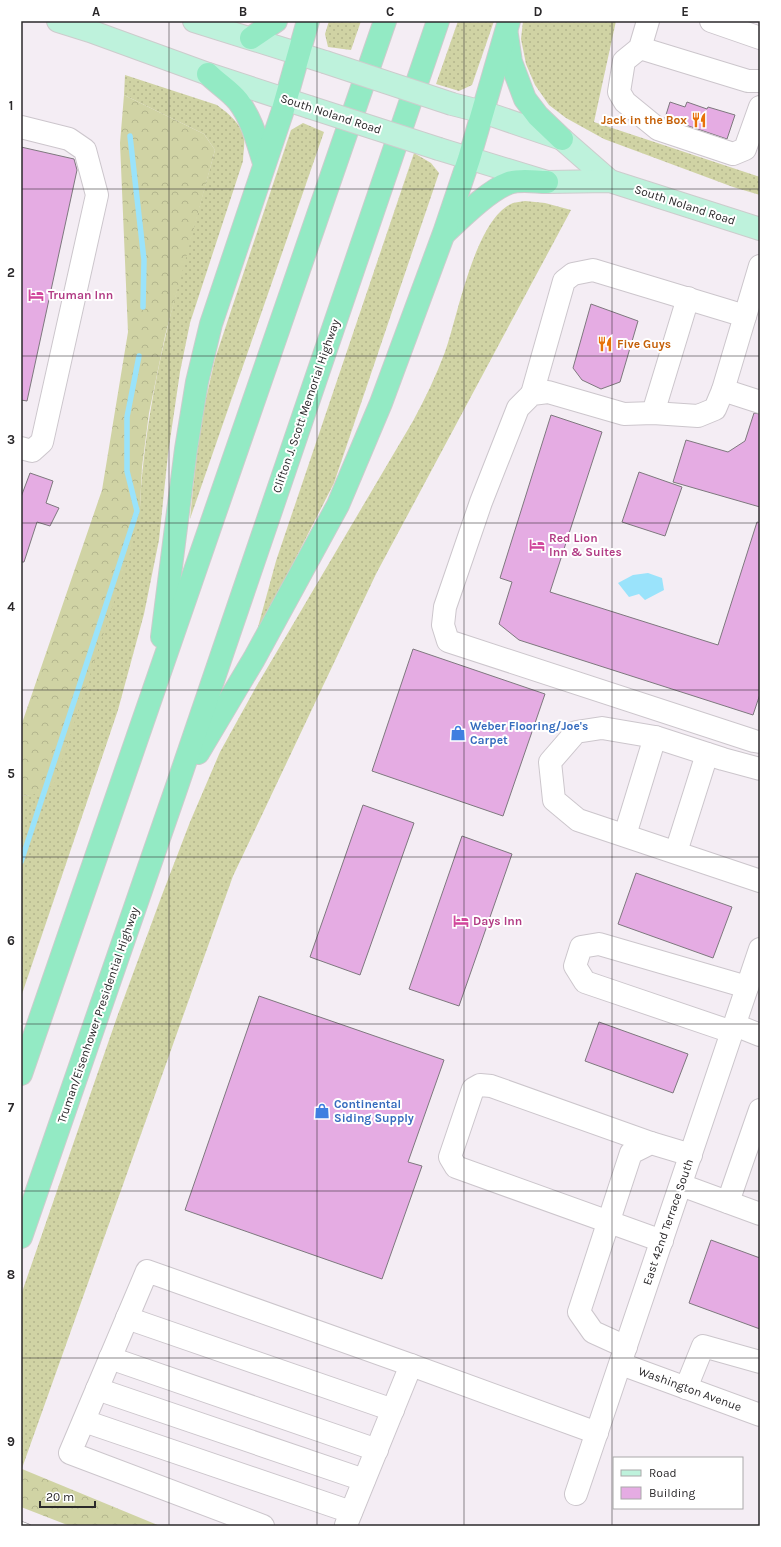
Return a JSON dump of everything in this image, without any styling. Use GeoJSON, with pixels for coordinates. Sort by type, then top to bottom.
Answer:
{"type":"FeatureCollection","features":[{"type":"Feature","properties":{"kind":"highway"},"geometry":{"type":"LineString","coordinates":[[251,38],[276,21]]}},
{"type":"Feature","properties":{"kind":"highway"},"geometry":{"type":"LineString","coordinates":[[156,682],[186,449],[197,382],[211,324],[286,100],[298,52],[308,21]]}},
{"type":"Feature","properties":{"kind":"highway"},"geometry":{"type":"LineString","coordinates":[[21,1074],[385,21]]}},
{"type":"Feature","properties":{"kind":"highway","name":"Clifton J. Scott Memorial Highway"},"geometry":{"type":"LineString","coordinates":[[175,792],[438,21]]}},
{"type":"Feature","properties":{"kind":"highway"},"geometry":{"type":"LineString","coordinates":[[175,792],[254,659],[338,505],[381,403],[444,233],[469,159],[508,25]]}},
{"type":"Feature","properties":{"kind":"highway"},"geometry":{"type":"LineString","coordinates":[[508,25],[511,62],[525,99],[538,116],[562,139]]}},
{"type":"Feature","properties":{"kind":"highway"},"geometry":{"type":"LineString","coordinates":[[208,74],[237,101],[246,114],[252,124],[264,163]]}},
{"type":"Feature","properties":{"kind":"highway"},"geometry":{"type":"LineString","coordinates":[[444,233],[492,192],[509,183],[524,181],[547,182]]}},
{"type":"Feature","properties":{"kind":"highway","name":"Truman/Eisenhower Presidential Highway"},"geometry":{"type":"LineString","coordinates":[[21,1238],[175,792]]}},
{"type":"Feature","properties":{"kind":"main road","name":"South Noland Road"},"geometry":{"type":"LineString","coordinates":[[58,21],[90,31],[208,74],[469,159],[547,182],[610,181],[760,229]]}},
{"type":"Feature","properties":{"kind":"main road","name":"South Noland Road"},"geometry":{"type":"LineString","coordinates":[[194,21],[298,52],[562,139],[610,181]]}},
{"type":"Feature","properties":{"kind":"street"},"geometry":{"type":"LineString","coordinates":[[648,21],[640,48],[624,61],[619,92],[625,102],[658,129],[733,154],[745,149],[760,107]]}},
{"type":"Feature","properties":{"kind":"street"},"geometry":{"type":"LineString","coordinates":[[711,21],[760,38]]}},
{"type":"Feature","properties":{"kind":"street"},"geometry":{"type":"LineString","coordinates":[[752,21],[760,24]]}},
{"type":"Feature","properties":{"kind":"street"},"geometry":{"type":"LineString","coordinates":[[640,48],[748,81],[760,82]]}},
{"type":"Feature","properties":{"kind":"street"},"geometry":{"type":"LineString","coordinates":[[21,127],[70,139],[85,150],[97,195],[42,442],[32,451],[21,448]]}},
{"type":"Feature","properties":{"kind":"street"},"geometry":{"type":"LineString","coordinates":[[532,394],[548,392],[624,414],[653,413],[698,416],[715,409],[723,390],[760,266]]}},
{"type":"Feature","properties":{"kind":"street"},"geometry":{"type":"LineString","coordinates":[[745,316],[593,270],[573,274],[564,281],[532,394],[518,408],[481,502],[445,607],[443,626],[448,641],[760,742]]}},
{"type":"Feature","properties":{"kind":"street"},"geometry":{"type":"LineString","coordinates":[[653,413],[688,298]]}},
{"type":"Feature","properties":{"kind":"street"},"geometry":{"type":"LineString","coordinates":[[723,390],[760,402]]}},
{"type":"Feature","properties":{"kind":"street"},"geometry":{"type":"LineString","coordinates":[[760,769],[654,738],[602,728],[576,732],[550,762],[554,800],[578,820],[760,881]]}},
{"type":"Feature","properties":{"kind":"street"},"geometry":{"type":"LineString","coordinates":[[625,835],[654,738]]}},
{"type":"Feature","properties":{"kind":"street"},"geometry":{"type":"LineString","coordinates":[[676,852],[707,754]]}},
{"type":"Feature","properties":{"kind":"street"},"geometry":{"type":"LineString","coordinates":[[747,987],[599,944],[581,947],[575,966],[585,982],[760,1035]]}},
{"type":"Feature","properties":{"kind":"street","name":"East 42nd Terrace South"},"geometry":{"type":"LineString","coordinates":[[576,1494],[760,949]]}},
{"type":"Feature","properties":{"kind":"street"},"geometry":{"type":"LineString","coordinates":[[662,1241],[456,1167],[450,1157],[473,1089],[480,1085],[491,1086],[651,1144],[691,1155]]}},
{"type":"Feature","properties":{"kind":"street"},"geometry":{"type":"LineString","coordinates":[[728,1202],[760,1110]]}},
{"type":"Feature","properties":{"kind":"street"},"geometry":{"type":"LineString","coordinates":[[608,1222],[631,1153],[651,1144]]}},
{"type":"Feature","properties":{"kind":"street"},"geometry":{"type":"LineString","coordinates":[[681,1185],[760,1214]]}},
{"type":"Feature","properties":{"kind":"street","name":"Washington Avenue"},"geometry":{"type":"LineString","coordinates":[[608,1222],[579,1312],[593,1332],[623,1356],[686,1388],[760,1415]]}},
{"type":"Feature","properties":{"kind":"street"},"geometry":{"type":"LineString","coordinates":[[263,1526],[70,1453],[147,1271],[597,1433]]}},
{"type":"Feature","properties":{"kind":"street"},"geometry":{"type":"LineString","coordinates":[[127,1318],[393,1410]]}},
{"type":"Feature","properties":{"kind":"street"},"geometry":{"type":"LineString","coordinates":[[686,1388],[703,1346],[760,1362]]}},
{"type":"Feature","properties":{"kind":"street"},"geometry":{"type":"LineString","coordinates":[[110,1358],[376,1450]]}},
{"type":"Feature","properties":{"kind":"street"},"geometry":{"type":"LineString","coordinates":[[84,1421],[349,1519],[411,1365]]}},
{"type":"Feature","properties":{"kind":"street"},"geometry":{"type":"LineString","coordinates":[[98,1389],[364,1480]]}},
{"type":"Feature","properties":{"kind":"green space"},"geometry":{"type":"Polygon","coordinates":[[[329,21],[361,21],[351,50],[328,47],[325,34],[329,21]]]}},
{"type":"Feature","properties":{"kind":"green space"},"geometry":{"type":"Polygon","coordinates":[[[458,21],[494,21],[472,85],[459,91],[436,84],[458,21]]]}},
{"type":"Feature","properties":{"kind":"green space"},"geometry":{"type":"Polygon","coordinates":[[[523,21],[616,21],[594,122],[760,177],[760,195],[733,187],[604,139],[566,118],[549,105],[535,85],[526,64],[521,39],[523,21]]]}},
{"type":"Feature","properties":{"kind":"green space"},"geometry":{"type":"Polygon","coordinates":[[[125,75],[217,105],[230,115],[240,128],[244,141],[243,161],[190,323],[180,372],[168,454],[159,540],[144,614],[118,710],[21,997],[21,795],[30,796],[140,507],[144,461],[158,371],[179,282],[215,150],[204,134],[124,95],[125,75]]]}},
{"type":"Feature","properties":{"kind":"green space"},"geometry":{"type":"Polygon","coordinates":[[[124,95],[204,134],[215,150],[165,336],[149,413],[142,467],[140,507],[130,553],[54,785],[30,796],[21,795],[21,726],[102,490],[128,332],[120,143],[124,95]]]}},
{"type":"Feature","properties":{"kind":"green space"},"geometry":{"type":"Polygon","coordinates":[[[303,123],[324,132],[190,519],[200,425],[215,359],[291,130],[303,123]]]}},
{"type":"Feature","properties":{"kind":"green space"},"geometry":{"type":"Polygon","coordinates":[[[414,153],[431,163],[439,173],[334,483],[255,638],[276,561],[414,153]]]}},
{"type":"Feature","properties":{"kind":"green space"},"geometry":{"type":"Polygon","coordinates":[[[525,201],[545,203],[571,210],[376,574],[233,876],[21,1471],[21,1295],[117,1017],[190,822],[220,752],[256,687],[422,404],[445,352],[462,293],[478,247],[488,228],[500,212],[513,203],[525,201]]]}},
{"type":"Feature","properties":{"kind":"green space"},"geometry":{"type":"Polygon","coordinates":[[[22,1469],[160,1526],[70,1526],[21,1507],[22,1469]]]}},
{"type":"Feature","properties":{"kind":"water"},"geometry":{"type":"Polygon","coordinates":[[[648,573],[662,578],[664,590],[645,600],[639,594],[629,597],[618,583],[633,575],[648,573]]]}},
{"type":"Feature","properties":{"kind":"building","name":"Jack in the Box"},"geometry":{"type":"Polygon","coordinates":[[[670,102],[685,107],[687,102],[707,109],[708,107],[735,115],[727,139],[665,118],[670,102]]]}},
{"type":"Feature","properties":{"kind":"building","name":"Truman Inn"},"geometry":{"type":"Polygon","coordinates":[[[21,147],[74,159],[77,170],[27,401],[21,400],[21,147]]]}},
{"type":"Feature","properties":{"kind":"building","name":"Five Guys"},"geometry":{"type":"Polygon","coordinates":[[[591,304],[638,321],[620,382],[601,389],[582,380],[573,368],[591,304]]]}},
{"type":"Feature","properties":{"kind":"building"},"geometry":{"type":"Polygon","coordinates":[[[754,413],[760,414],[760,507],[673,482],[686,440],[728,452],[745,441],[754,413]]]}},
{"type":"Feature","properties":{"kind":"building","name":"Red Lion Inn & Suites"},"geometry":{"type":"Polygon","coordinates":[[[551,415],[602,432],[550,592],[718,645],[757,522],[760,523],[760,694],[753,715],[519,640],[499,624],[512,582],[500,578],[551,415]]]}},
{"type":"Feature","properties":{"kind":"building"},"geometry":{"type":"Polygon","coordinates":[[[639,472],[682,487],[665,536],[622,522],[639,472]]]}},
{"type":"Feature","properties":{"kind":"building"},"geometry":{"type":"Polygon","coordinates":[[[30,473],[53,481],[46,503],[59,508],[50,526],[37,522],[24,562],[21,562],[21,497],[30,473]]]}},
{"type":"Feature","properties":{"kind":"building","name":"Weber Flooring/Joe's Carpet"},"geometry":{"type":"Polygon","coordinates":[[[413,649],[545,694],[503,816],[372,771],[413,649]]]}},
{"type":"Feature","properties":{"kind":"building"},"geometry":{"type":"Polygon","coordinates":[[[363,805],[414,823],[360,975],[310,957],[363,805]]]}},
{"type":"Feature","properties":{"kind":"building","name":"Days Inn"},"geometry":{"type":"Polygon","coordinates":[[[462,836],[512,854],[459,1006],[409,989],[462,836]]]}},
{"type":"Feature","properties":{"kind":"building"},"geometry":{"type":"Polygon","coordinates":[[[636,873],[732,907],[713,958],[618,924],[636,873]]]}},
{"type":"Feature","properties":{"kind":"building","name":"Continental Siding Supply"},"geometry":{"type":"Polygon","coordinates":[[[259,996],[444,1060],[408,1162],[422,1166],[382,1279],[185,1210],[259,996]]]}},
{"type":"Feature","properties":{"kind":"building"},"geometry":{"type":"Polygon","coordinates":[[[599,1022],[688,1054],[673,1093],[585,1061],[599,1022]]]}},
{"type":"Feature","properties":{"kind":"building"},"geometry":{"type":"Polygon","coordinates":[[[711,1240],[760,1258],[760,1329],[689,1303],[711,1240]]]}},
{"type":"Feature","properties":{"kind":"waterway"},"geometry":{"type":"LineString","coordinates":[[130,136],[144,260],[143,307]]}},
{"type":"Feature","properties":{"kind":"waterway"},"geometry":{"type":"LineString","coordinates":[[21,862],[137,511],[127,471],[127,417],[139,356]]}},
{"type":"Feature","properties":{"kind":"railway"},"geometry":{"type":"LineString","coordinates":[[21,1523],[29,1526]]}},
{"type":"Feature","properties":{"kind":"place","name":"Jack in the Box"},"geometry":{"type":"Point","coordinates":[699,120]}},
{"type":"Feature","properties":{"kind":"place","name":"Truman Inn"},"geometry":{"type":"Point","coordinates":[36,295]}},
{"type":"Feature","properties":{"kind":"place","name":"Five Guys"},"geometry":{"type":"Point","coordinates":[605,344]}},
{"type":"Feature","properties":{"kind":"place","name":"Red Lion Inn & Suites"},"geometry":{"type":"Point","coordinates":[537,545]}},
{"type":"Feature","properties":{"kind":"place","name":"Weber Flooring/Joe's Carpet"},"geometry":{"type":"Point","coordinates":[458,733]}},
{"type":"Feature","properties":{"kind":"place","name":"Days Inn"},"geometry":{"type":"Point","coordinates":[461,921]}},
{"type":"Feature","properties":{"kind":"place","name":"Continental Siding Supply"},"geometry":{"type":"Point","coordinates":[322,1111]}}]}
